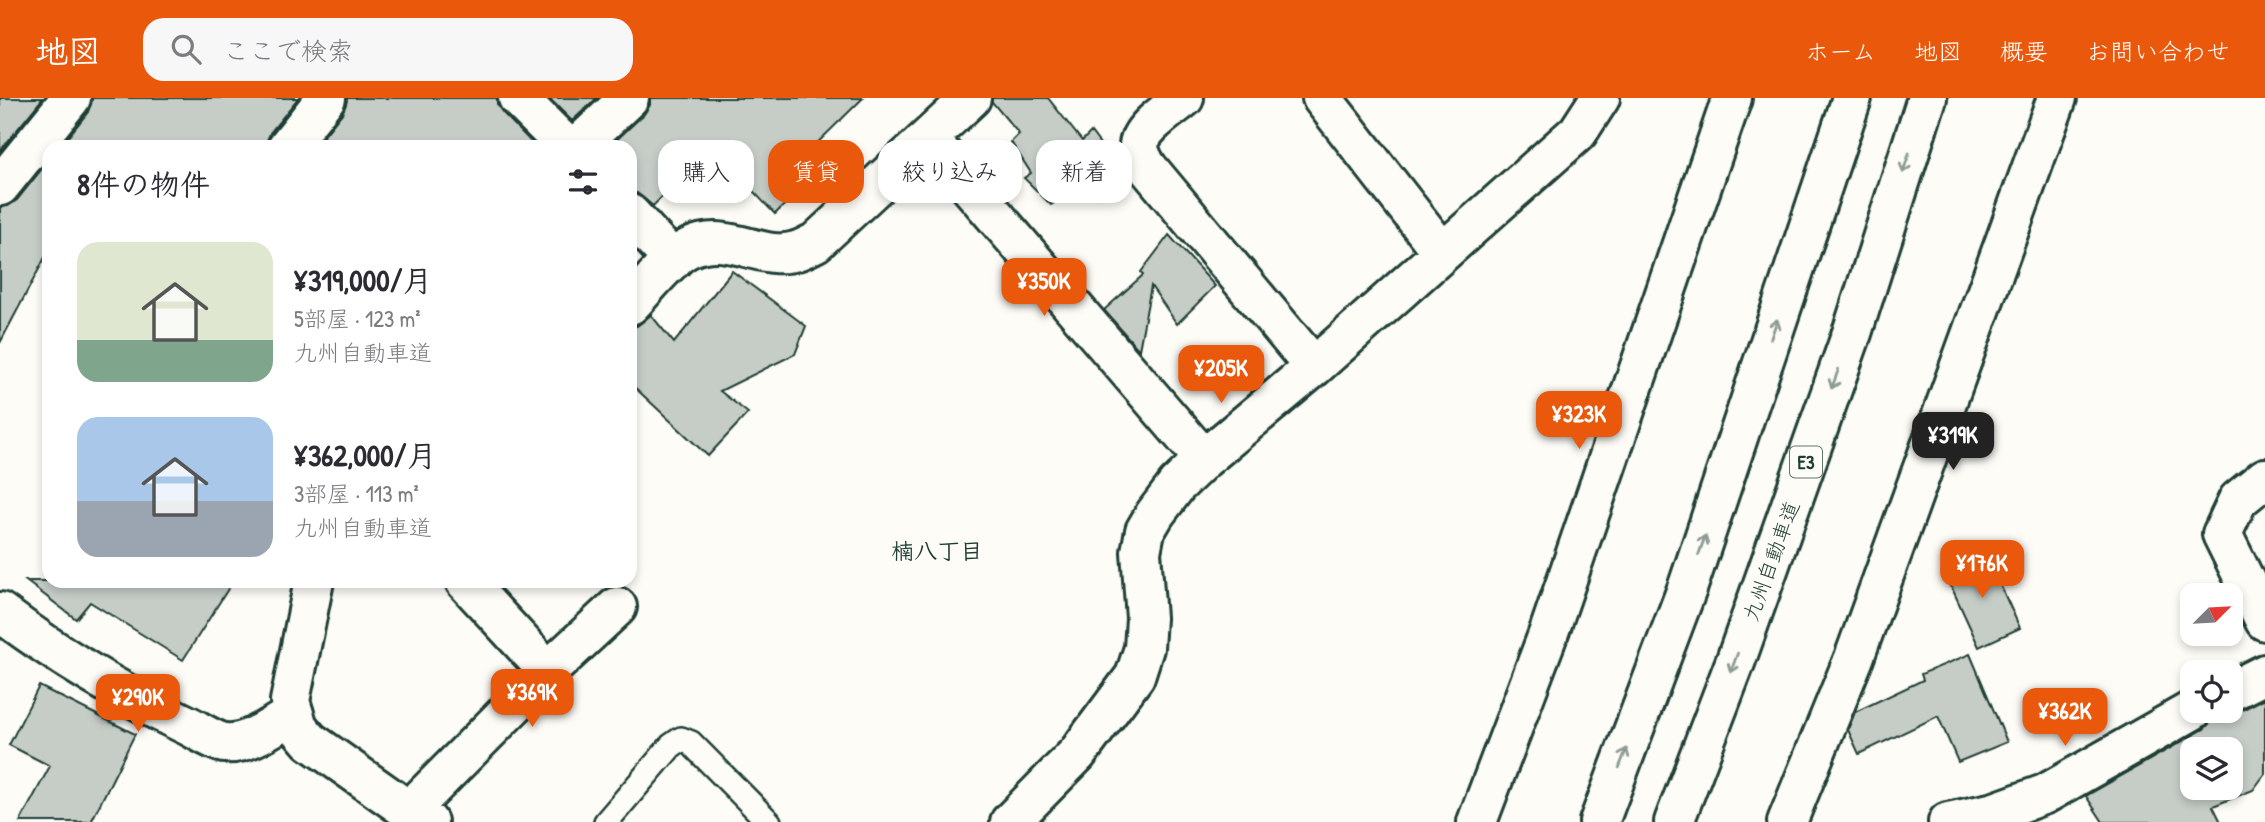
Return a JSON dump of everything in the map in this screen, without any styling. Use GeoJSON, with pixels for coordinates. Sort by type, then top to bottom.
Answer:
{"type":"FeatureCollection","features":[{"type":"Feature","properties":{"kind":"main road"},"geometry":{"type":"LineString","coordinates":[[0,186],[71,98]]}},
{"type":"Feature","properties":{"kind":"main road"},"geometry":{"type":"LineString","coordinates":[[293,140],[326,98]]}},
{"type":"Feature","properties":{"kind":"main road"},"geometry":{"type":"LineString","coordinates":[[518,98],[559,140]]}},
{"type":"Feature","properties":{"kind":"main road"},"geometry":{"type":"LineString","coordinates":[[584,140],[629,98]]}},
{"type":"Feature","properties":{"kind":"main road"},"geometry":{"type":"LineString","coordinates":[[637,298],[686,249],[703,243],[718,241],[777,253],[795,252],[816,242],[971,98]]}},
{"type":"Feature","properties":{"kind":"main road"},"geometry":{"type":"LineString","coordinates":[[1184,98],[1144,133],[1139,145],[1142,157],[1148,168],[1314,367]]}},
{"type":"Feature","properties":{"kind":"main road"},"geometry":{"type":"LineString","coordinates":[[1322,98],[1442,253]]}},
{"type":"Feature","properties":{"kind":"main road"},"geometry":{"type":"LineString","coordinates":[[1477,822],[1550,629],[1732,98]]}},
{"type":"Feature","properties":{"kind":"main road"},"geometry":{"type":"LineString","coordinates":[[1599,822],[1688,586],[1852,98]]}},
{"type":"Feature","properties":{"kind":"main road","name":"九州自動車道"},"geometry":{"type":"LineString","coordinates":[[1674,822],[1736,660],[1847,346],[1927,98]]}},
{"type":"Feature","properties":{"kind":"main road"},"geometry":{"type":"LineString","coordinates":[[1787,822],[1854,658],[2057,98]]}},
{"type":"Feature","properties":{"kind":"main road"},"geometry":{"type":"LineString","coordinates":[[1010,822],[1077,754],[1135,676],[1144,648],[1146,618],[1141,552],[1145,531],[1177,485],[1578,132],[1593,101]]}},
{"type":"Feature","properties":{"kind":"main road"},"geometry":{"type":"LineString","coordinates":[[928,138],[1204,459]]}},
{"type":"Feature","properties":{"kind":"main road"},"geometry":{"type":"LineString","coordinates":[[637,221],[673,260]]}},
{"type":"Feature","properties":{"kind":"main road"},"geometry":{"type":"LineString","coordinates":[[2265,478],[2238,500],[2222,534],[2265,621]]}},
{"type":"Feature","properties":{"kind":"main road"},"geometry":{"type":"LineString","coordinates":[[312,588],[290,701],[298,727],[310,741],[418,816],[548,671],[617,607]]}},
{"type":"Feature","properties":{"kind":"main road"},"geometry":{"type":"LineString","coordinates":[[471,588],[548,671]]}},
{"type":"Feature","properties":{"kind":"main road"},"geometry":{"type":"LineString","coordinates":[[0,612],[134,699],[223,743],[257,735],[293,714]]}},
{"type":"Feature","properties":{"kind":"main road"},"geometry":{"type":"LineString","coordinates":[[2243,685],[2265,674]]}},
{"type":"Feature","properties":{"kind":"main road"},"geometry":{"type":"LineString","coordinates":[[1948,822],[1995,812],[2045,794],[2180,717]]}},
{"type":"Feature","properties":{"kind":"lane"},"geometry":{"type":"LineString","coordinates":[[606,822],[671,746],[681,739],[691,743],[769,822]]}},
{"type":"Feature","properties":{"kind":"building"},"geometry":{"type":"Polygon","coordinates":[[[0,98],[43,98],[0,151],[0,98]]]}},
{"type":"Feature","properties":{"kind":"building"},"geometry":{"type":"Polygon","coordinates":[[[92,98],[298,98],[270,133],[268,140],[66,140],[88,112],[92,98]]]}},
{"type":"Feature","properties":{"kind":"building"},"geometry":{"type":"Polygon","coordinates":[[[347,98],[497,98],[497,104],[503,113],[529,140],[321,140],[343,112],[347,98]]]}},
{"type":"Feature","properties":{"kind":"building"},"geometry":{"type":"Polygon","coordinates":[[[549,98],[597,98],[572,121],[549,98]]]}},
{"type":"Feature","properties":{"kind":"building"},"geometry":{"type":"Polygon","coordinates":[[[650,98],[863,98],[820,140],[768,140],[768,203],[787,203],[775,214],[754,192],[754,140],[658,140],[658,201],[653,206],[637,193],[637,140],[616,140],[650,105],[650,98]]]}},
{"type":"Feature","properties":{"kind":"building"},"geometry":{"type":"Polygon","coordinates":[[[992,98],[1048,98],[1081,140],[1036,140],[1036,190],[1024,178],[1031,173],[1022,159],[1022,140],[1013,140],[1019,134],[992,102],[992,98]]]}},
{"type":"Feature","properties":{"kind":"building"},"geometry":{"type":"Polygon","coordinates":[[[1091,132],[1097,140],[1083,140],[1091,132]]]}},
{"type":"Feature","properties":{"kind":"building"},"geometry":{"type":"Polygon","coordinates":[[[42,169],[42,263],[0,343],[0,207],[8,206],[17,200],[42,169]]]}},
{"type":"Feature","properties":{"kind":"building"},"geometry":{"type":"Polygon","coordinates":[[[1169,235],[1215,286],[1177,324],[1151,286],[1139,350],[1104,310],[1143,275],[1141,272],[1169,235]]]}},
{"type":"Feature","properties":{"kind":"building"},"geometry":{"type":"Polygon","coordinates":[[[732,271],[806,326],[795,354],[720,391],[748,413],[708,456],[637,390],[637,326],[651,315],[674,343],[732,271]]]}},
{"type":"Feature","properties":{"kind":"building"},"geometry":{"type":"Polygon","coordinates":[[[1986,554],[2020,628],[1979,647],[1945,573],[1986,554]]]}},
{"type":"Feature","properties":{"kind":"building"},"geometry":{"type":"Polygon","coordinates":[[[26,581],[42,581],[42,588],[229,588],[183,660],[90,602],[76,619],[26,581]]]}},
{"type":"Feature","properties":{"kind":"building"},"geometry":{"type":"Polygon","coordinates":[[[1970,654],[2007,742],[1958,762],[1938,716],[1859,754],[1848,730],[1855,712],[1923,680],[1921,674],[1970,654]]]}},
{"type":"Feature","properties":{"kind":"building"},"geometry":{"type":"Polygon","coordinates":[[[39,686],[135,734],[91,822],[20,822],[50,766],[9,745],[39,686]]]}},
{"type":"Feature","properties":{"kind":"building"},"geometry":{"type":"Polygon","coordinates":[[[2265,698],[2265,774],[2253,790],[2243,794],[2243,737],[2190,737],[2210,723],[2243,723],[2243,709],[2265,698]]]}},
{"type":"Feature","properties":{"kind":"building"},"geometry":{"type":"Polygon","coordinates":[[[2180,743],[2180,800],[2228,800],[2213,806],[2221,822],[2103,822],[2086,796],[2180,743]]]}},
{"type":"Feature","properties":{"kind":"district","name":"楠八丁目"},"geometry":{"type":"Point","coordinates":[937,550]}}]}
